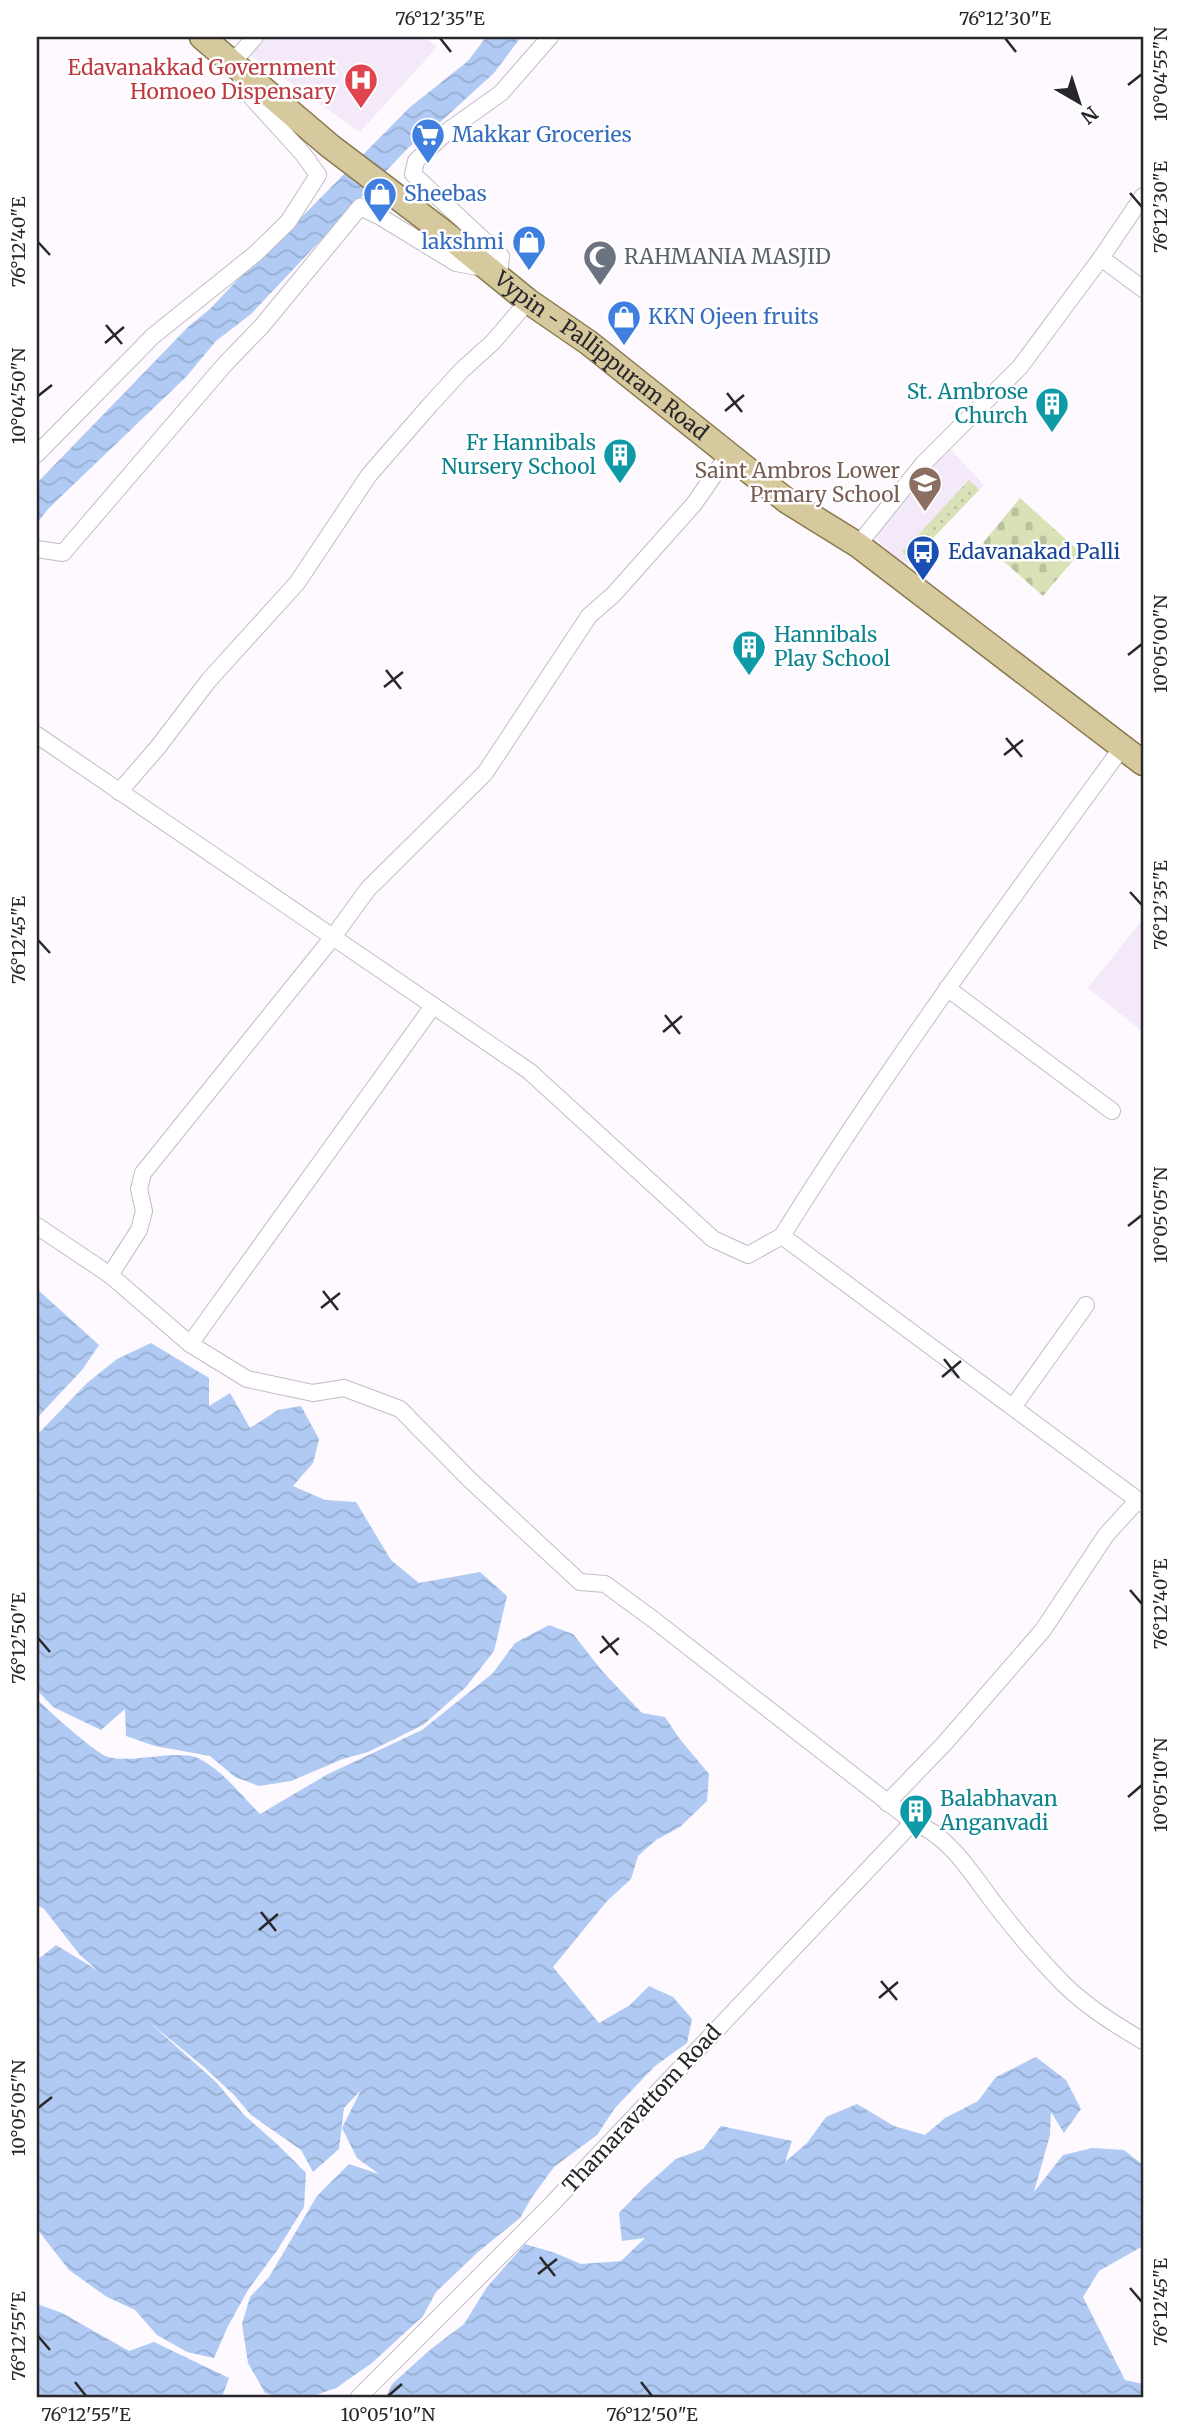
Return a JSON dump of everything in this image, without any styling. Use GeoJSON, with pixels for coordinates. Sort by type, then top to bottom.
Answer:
{"type":"FeatureCollection","features":[{"type":"Feature","properties":{"kind":"main road","name":"Vypin - Pallippuram Road"},"geometry":{"type":"LineString","coordinates":[[202,37],[330,146],[442,231],[528,301],[589,343],[787,501],[858,544],[1143,763]]}},
{"type":"Feature","properties":{"kind":"street"},"geometry":{"type":"LineString","coordinates":[[37,454],[153,336],[263,246],[288,222],[318,175],[303,153],[243,88],[236,67],[255,37]]}},
{"type":"Feature","properties":{"kind":"street"},"geometry":{"type":"LineString","coordinates":[[37,549],[63,553],[226,363],[261,327],[360,207],[456,264],[493,272],[501,256],[414,174],[416,161],[449,130],[501,93],[550,37]]}},
{"type":"Feature","properties":{"kind":"street"},"geometry":{"type":"LineString","coordinates":[[858,544],[923,464],[1020,367],[1101,258],[1143,196]]}},
{"type":"Feature","properties":{"kind":"street"},"geometry":{"type":"LineString","coordinates":[[1101,258],[1143,289]]}},
{"type":"Feature","properties":{"kind":"street"},"geometry":{"type":"LineString","coordinates":[[119,792],[209,680],[297,583],[369,475],[429,405],[493,342],[528,301]]}},
{"type":"Feature","properties":{"kind":"street"},"geometry":{"type":"LineString","coordinates":[[110,1275],[139,1230],[144,1211],[139,1189],[143,1173],[333,937],[368,889],[485,773],[589,616],[614,594],[694,503],[728,455]]}},
{"type":"Feature","properties":{"kind":"street"},"geometry":{"type":"LineString","coordinates":[[37,735],[529,1072],[713,1240],[748,1255],[782,1236],[828,1162],[947,988],[1123,746]]}},
{"type":"Feature","properties":{"kind":"street"},"geometry":{"type":"LineString","coordinates":[[947,988],[1112,1111]]}},
{"type":"Feature","properties":{"kind":"street"},"geometry":{"type":"LineString","coordinates":[[190,1345],[433,1006]]}},
{"type":"Feature","properties":{"kind":"street"},"geometry":{"type":"LineString","coordinates":[[37,1226],[110,1275],[190,1345],[247,1379],[313,1393],[344,1388],[400,1409],[470,1480],[580,1582],[605,1584],[887,1803],[930,1829],[949,1845],[1055,1976],[1102,2016],[1143,2041]]}},
{"type":"Feature","properties":{"kind":"street"},"geometry":{"type":"LineString","coordinates":[[782,1236],[1141,1502],[1106,1535],[1044,1630],[944,1744],[887,1803]]}},
{"type":"Feature","properties":{"kind":"street"},"geometry":{"type":"LineString","coordinates":[[1013,1407],[1086,1305]]}},
{"type":"Feature","properties":{"kind":"street","name":"Thamaravattom Road"},"geometry":{"type":"LineString","coordinates":[[359,2397],[549,2207],[910,1819]]}},
{"type":"Feature","properties":{"kind":"shaded area"},"geometry":{"type":"Polygon","coordinates":[[[260,37],[424,37],[437,47],[360,132],[246,52],[260,37]]]}},
{"type":"Feature","properties":{"kind":"shaded area","name":"Saint Ambros Lower Prmary School"},"geometry":{"type":"Polygon","coordinates":[[[948,447],[984,485],[903,569],[875,536],[948,447]]]}},
{"type":"Feature","properties":{"kind":"shaded area"},"geometry":{"type":"Polygon","coordinates":[[[1143,919],[1143,1032],[1088,988],[1143,919]]]}},
{"type":"Feature","properties":{"kind":"green space"},"geometry":{"type":"Polygon","coordinates":[[[969,480],[979,490],[912,560],[902,552],[969,480]]]}},
{"type":"Feature","properties":{"kind":"green space"},"geometry":{"type":"Polygon","coordinates":[[[1020,498],[1080,552],[1043,596],[983,543],[1020,498]]]}},
{"type":"Feature","properties":{"kind":"water"},"geometry":{"type":"Polygon","coordinates":[[[486,37],[521,37],[494,73],[408,148],[251,314],[216,341],[186,377],[49,508],[37,523],[37,483],[189,326],[210,309],[409,108],[468,61],[486,37]]]}},
{"type":"Feature","properties":{"kind":"water"},"geometry":{"type":"Polygon","coordinates":[[[37,1289],[99,1345],[82,1370],[37,1418],[37,1289]]]}},
{"type":"Feature","properties":{"kind":"water"},"geometry":{"type":"Polygon","coordinates":[[[151,1343],[209,1378],[209,1406],[230,1393],[250,1428],[278,1410],[301,1406],[319,1439],[313,1463],[293,1486],[325,1500],[356,1502],[391,1560],[419,1583],[480,1572],[507,1596],[494,1651],[466,1687],[423,1725],[368,1752],[343,1759],[291,1781],[259,1786],[235,1777],[210,1756],[155,1746],[126,1736],[125,1709],[101,1730],[53,1707],[37,1690],[37,1435],[87,1383],[117,1359],[151,1343]]]}},
{"type":"Feature","properties":{"kind":"water"},"geometry":{"type":"Polygon","coordinates":[[[549,1625],[573,1634],[603,1672],[642,1713],[665,1717],[709,1774],[707,1801],[680,1827],[656,1840],[638,1856],[631,1879],[607,1901],[553,1967],[599,2023],[630,2005],[649,1986],[673,1997],[692,2019],[687,2043],[655,2066],[615,2108],[597,2135],[554,2167],[520,2218],[478,2252],[436,2292],[423,2316],[372,2363],[336,2388],[310,2397],[279,2397],[265,2393],[248,2363],[242,2324],[250,2297],[269,2277],[317,2196],[349,2164],[379,2174],[357,2158],[342,2128],[361,2090],[344,2108],[339,2149],[313,2172],[301,2150],[251,2115],[204,2067],[149,2022],[216,2082],[244,2115],[306,2173],[304,2207],[248,2290],[214,2358],[187,2352],[157,2335],[135,2310],[107,2297],[69,2270],[37,2229],[37,1960],[56,1945],[97,1970],[80,1955],[44,1909],[37,1905],[37,1699],[83,1740],[108,1757],[130,1759],[180,1755],[200,1759],[225,1777],[260,1814],[328,1774],[422,1730],[493,1673],[515,1643],[549,1625]]]}},
{"type":"Feature","properties":{"kind":"water"},"geometry":{"type":"Polygon","coordinates":[[[1036,2057],[1066,2080],[1081,2109],[1064,2133],[1051,2112],[1050,2135],[1034,2192],[1063,2155],[1092,2148],[1124,2150],[1143,2165],[1143,2246],[1099,2271],[1083,2297],[1125,2380],[1143,2384],[1143,2397],[386,2397],[392,2384],[464,2324],[487,2287],[525,2244],[581,2264],[621,2261],[645,2238],[622,2241],[619,2213],[676,2159],[703,2149],[721,2126],[792,2141],[785,2162],[807,2143],[826,2117],[857,2104],[894,2126],[925,2135],[945,2118],[978,2101],[996,2077],[1036,2057]]]}},
{"type":"Feature","properties":{"kind":"water"},"geometry":{"type":"Polygon","coordinates":[[[37,2304],[62,2313],[129,2351],[154,2342],[229,2378],[222,2397],[37,2397],[37,2304]]]}},
{"type":"Feature","properties":{"kind":"place","name":"Edavanakkad Government Homoeo Dispensary"},"geometry":{"type":"Point","coordinates":[361,110]}},
{"type":"Feature","properties":{"kind":"place","name":"Makkar Groceries"},"geometry":{"type":"Point","coordinates":[428,165]}},
{"type":"Feature","properties":{"kind":"place","name":"Sheebas"},"geometry":{"type":"Point","coordinates":[380,224]}},
{"type":"Feature","properties":{"kind":"place","name":"lakshmi"},"geometry":{"type":"Point","coordinates":[529,272]}},
{"type":"Feature","properties":{"kind":"place","name":"RAHMANIA MASJID"},"geometry":{"type":"Point","coordinates":[600,287]}},
{"type":"Feature","properties":{"kind":"place","name":"KKN Ojeen fruits"},"geometry":{"type":"Point","coordinates":[624,347]}},
{"type":"Feature","properties":{"kind":"place","name":"St. Ambrose Church"},"geometry":{"type":"Point","coordinates":[1052,434]}},
{"type":"Feature","properties":{"kind":"place","name":"Fr Hannibals Nursery School"},"geometry":{"type":"Point","coordinates":[620,485]}},
{"type":"Feature","properties":{"kind":"place","name":"Saint Ambros Lower Prmary School"},"geometry":{"type":"Point","coordinates":[925,513]}},
{"type":"Feature","properties":{"kind":"place","name":"Edavanakad Palli"},"geometry":{"type":"Point","coordinates":[923,582]}},
{"type":"Feature","properties":{"kind":"place","name":"Hannibals Play School"},"geometry":{"type":"Point","coordinates":[749,677]}},
{"type":"Feature","properties":{"kind":"place","name":"Balabhavan Anganvadi"},"geometry":{"type":"Point","coordinates":[916,1841]}}]}
